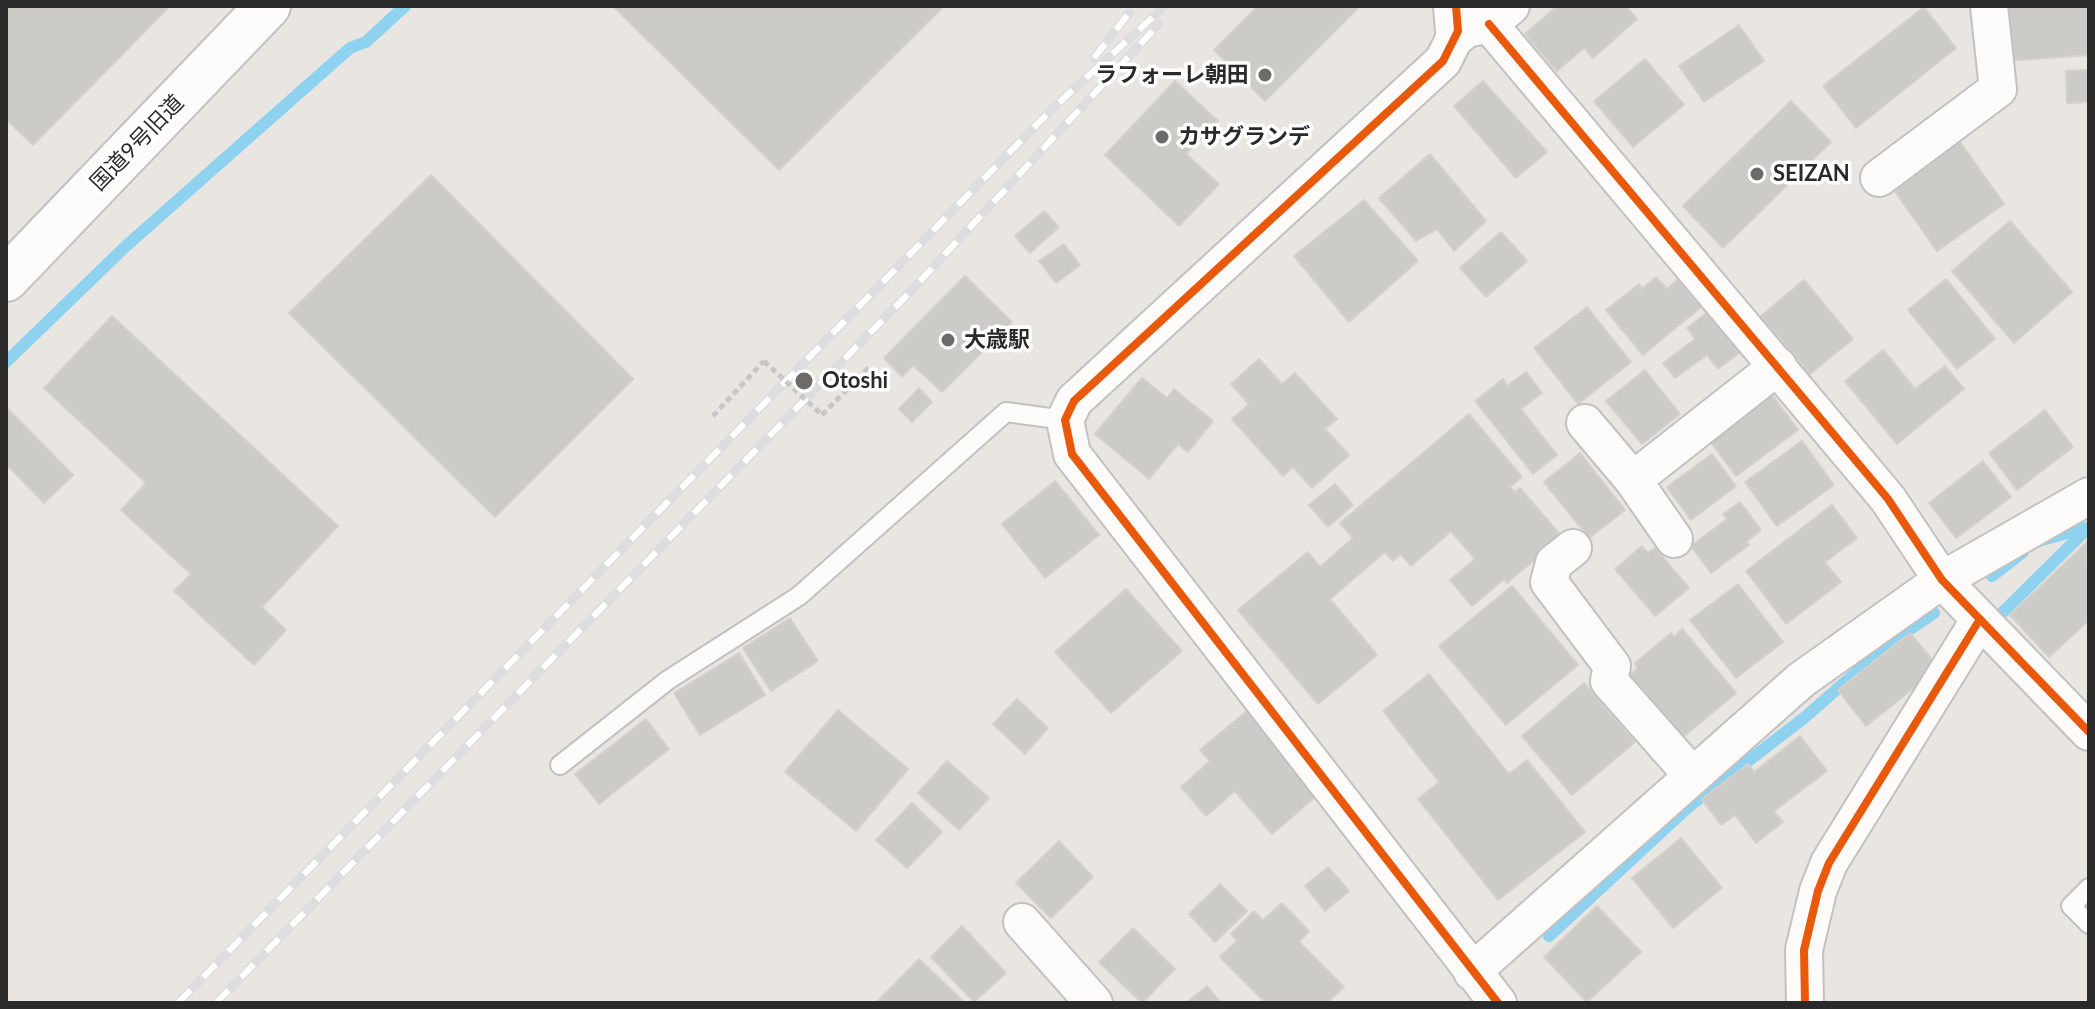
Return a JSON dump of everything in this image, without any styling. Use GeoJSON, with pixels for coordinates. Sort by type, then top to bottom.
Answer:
{"type":"FeatureCollection","features":[{"type":"Feature","properties":{"kind":"street","name":"国道9号旧道"},"geometry":{"type":"LineString","coordinates":[[6,279],[268,6]]}},
{"type":"Feature","properties":{"kind":"street"},"geometry":{"type":"LineString","coordinates":[[1879,178],[1998,89],[1989,6]]}},
{"type":"Feature","properties":{"kind":"street"},"geometry":{"type":"LineString","coordinates":[[1498,1003],[1072,454],[1065,420],[1074,401],[1443,61],[1478,17],[1888,499],[1942,580],[2089,732]]}},
{"type":"Feature","properties":{"kind":"street"},"geometry":{"type":"LineString","coordinates":[[1633,480],[1778,366]]}},
{"type":"Feature","properties":{"kind":"street"},"geometry":{"type":"LineString","coordinates":[[1585,423],[1633,480],[1674,539]]}},
{"type":"Feature","properties":{"kind":"street"},"geometry":{"type":"LineString","coordinates":[[1472,972],[1801,680],[1942,580],[2089,496]]}},
{"type":"Feature","properties":{"kind":"street"},"geometry":{"type":"LineString","coordinates":[[1573,548],[1554,563],[1549,582],[1612,666],[1609,681],[1692,775]]}},
{"type":"Feature","properties":{"kind":"street"},"geometry":{"type":"LineString","coordinates":[[1805,1003],[1806,938],[1829,863],[1980,619]]}},
{"type":"Feature","properties":{"kind":"street"},"geometry":{"type":"LineString","coordinates":[[1022,922],[1094,1003]]}},
{"type":"Feature","properties":{"kind":"lane"},"geometry":{"type":"LineString","coordinates":[[560,765],[668,680],[799,596],[1006,412],[1065,420]]}},
{"type":"Feature","properties":{"kind":"lane"},"geometry":{"type":"LineString","coordinates":[[2089,888],[2071,906],[2089,924]]}},
{"type":"Feature","properties":{"kind":"path"},"geometry":{"type":"LineString","coordinates":[[713,416],[764,361],[822,415],[869,367]]}},
{"type":"Feature","properties":{"kind":"building"},"geometry":{"type":"Polygon","coordinates":[[[6,6],[170,6],[33,145],[6,119],[6,6]]]}},
{"type":"Feature","properties":{"kind":"building"},"geometry":{"type":"Polygon","coordinates":[[[613,6],[944,6],[779,170],[613,6]]]}},
{"type":"Feature","properties":{"kind":"building","name":"ラフォーレ朝田"},"geometry":{"type":"Polygon","coordinates":[[[1258,6],[1360,6],[1265,101],[1214,50],[1258,6]]]}},
{"type":"Feature","properties":{"kind":"building"},"geometry":{"type":"Polygon","coordinates":[[[1557,6],[1626,6],[1637,19],[1593,58],[1584,48],[1557,71],[1525,34],[1557,6]]]}},
{"type":"Feature","properties":{"kind":"building"},"geometry":{"type":"Polygon","coordinates":[[[2002,6],[2089,6],[2089,55],[2005,61],[2002,6]]]}},
{"type":"Feature","properties":{"kind":"building"},"geometry":{"type":"Polygon","coordinates":[[[1924,7],[1956,48],[1856,128],[1823,86],[1924,7]]]}},
{"type":"Feature","properties":{"kind":"building"},"geometry":{"type":"Polygon","coordinates":[[[1739,25],[1764,61],[1704,102],[1679,66],[1739,25]]]}},
{"type":"Feature","properties":{"kind":"building"},"geometry":{"type":"Polygon","coordinates":[[[1645,59],[1684,105],[1633,147],[1594,101],[1645,59]]]}},
{"type":"Feature","properties":{"kind":"building"},"geometry":{"type":"Polygon","coordinates":[[[2089,70],[2089,102],[2067,103],[2066,71],[2089,70]]]}},
{"type":"Feature","properties":{"kind":"building","name":"カサグランデ"},"geometry":{"type":"Polygon","coordinates":[[[1175,81],[1218,121],[1186,154],[1219,184],[1179,226],[1105,155],[1175,81]]]}},
{"type":"Feature","properties":{"kind":"building"},"geometry":{"type":"Polygon","coordinates":[[[1483,81],[1547,152],[1516,178],[1454,106],[1483,81]]]}},
{"type":"Feature","properties":{"kind":"building","name":"SEIZAN"},"geometry":{"type":"Polygon","coordinates":[[[1791,101],[1831,142],[1723,248],[1683,206],[1791,101]]]}},
{"type":"Feature","properties":{"kind":"building"},"geometry":{"type":"Polygon","coordinates":[[[1958,139],[2004,204],[1937,251],[1891,186],[1958,139]]]}},
{"type":"Feature","properties":{"kind":"building"},"geometry":{"type":"Polygon","coordinates":[[[1430,154],[1486,221],[1454,251],[1437,229],[1416,241],[1379,198],[1430,154]]]}},
{"type":"Feature","properties":{"kind":"building"},"geometry":{"type":"Polygon","coordinates":[[[431,175],[633,379],[495,517],[289,313],[431,175]]]}},
{"type":"Feature","properties":{"kind":"building"},"geometry":{"type":"Polygon","coordinates":[[[1364,200],[1418,261],[1349,322],[1294,256],[1364,200]]]}},
{"type":"Feature","properties":{"kind":"building"},"geometry":{"type":"Polygon","coordinates":[[[1044,211],[1059,227],[1030,253],[1015,236],[1044,211]]]}},
{"type":"Feature","properties":{"kind":"building"},"geometry":{"type":"Polygon","coordinates":[[[2010,221],[2072,292],[2014,343],[1952,271],[2010,221]]]}},
{"type":"Feature","properties":{"kind":"building"},"geometry":{"type":"Polygon","coordinates":[[[1501,232],[1527,261],[1486,297],[1460,268],[1501,232]]]}},
{"type":"Feature","properties":{"kind":"building"},"geometry":{"type":"Polygon","coordinates":[[[1064,244],[1080,265],[1056,283],[1039,261],[1064,244]]]}},
{"type":"Feature","properties":{"kind":"building","name":"大歳駅"},"geometry":{"type":"Polygon","coordinates":[[[965,276],[1012,322],[942,392],[913,365],[902,377],[884,358],[965,276]]]}},
{"type":"Feature","properties":{"kind":"building"},"geometry":{"type":"Polygon","coordinates":[[[1656,277],[1667,289],[1678,279],[1701,307],[1643,355],[1606,310],[1639,284],[1642,289],[1656,277]]]}},
{"type":"Feature","properties":{"kind":"building"},"geometry":{"type":"Polygon","coordinates":[[[1946,279],[1995,339],[1957,369],[1908,310],[1946,279]]]}},
{"type":"Feature","properties":{"kind":"building"},"geometry":{"type":"Polygon","coordinates":[[[1804,280],[1853,339],[1810,374],[1761,316],[1804,280]]]}},
{"type":"Feature","properties":{"kind":"building"},"geometry":{"type":"Polygon","coordinates":[[[1587,307],[1631,362],[1578,404],[1534,348],[1587,307]]]}},
{"type":"Feature","properties":{"kind":"building"},"geometry":{"type":"Polygon","coordinates":[[[1708,312],[1739,353],[1718,369],[1707,355],[1675,378],[1663,363],[1695,339],[1687,328],[1708,312]]]}},
{"type":"Feature","properties":{"kind":"building"},"geometry":{"type":"Polygon","coordinates":[[[112,316],[338,526],[262,607],[286,630],[254,665],[174,591],[191,574],[121,510],[146,483],[44,388],[112,316]]]}},
{"type":"Feature","properties":{"kind":"building"},"geometry":{"type":"Polygon","coordinates":[[[1883,350],[1915,389],[1945,366],[1964,389],[1897,444],[1845,381],[1883,350]]]}},
{"type":"Feature","properties":{"kind":"building"},"geometry":{"type":"Polygon","coordinates":[[[1259,359],[1282,384],[1295,373],[1337,419],[1325,429],[1349,455],[1312,488],[1293,467],[1283,476],[1232,419],[1249,404],[1231,384],[1259,359]]]}},
{"type":"Feature","properties":{"kind":"building"},"geometry":{"type":"Polygon","coordinates":[[[1645,370],[1680,414],[1642,444],[1606,401],[1645,370]]]}},
{"type":"Feature","properties":{"kind":"building"},"geometry":{"type":"Polygon","coordinates":[[[1526,372],[1542,393],[1521,409],[1557,455],[1533,474],[1475,401],[1503,379],[1507,386],[1526,372]]]}},
{"type":"Feature","properties":{"kind":"building"},"geometry":{"type":"Polygon","coordinates":[[[1142,378],[1167,398],[1174,389],[1213,421],[1188,452],[1178,444],[1149,479],[1095,434],[1142,378]]]}},
{"type":"Feature","properties":{"kind":"building"},"geometry":{"type":"Polygon","coordinates":[[[1766,387],[1798,430],[1736,476],[1704,433],[1766,387]]]}},
{"type":"Feature","properties":{"kind":"building"},"geometry":{"type":"Polygon","coordinates":[[[919,388],[932,402],[912,422],[899,409],[919,388]]]}},
{"type":"Feature","properties":{"kind":"building"},"geometry":{"type":"Polygon","coordinates":[[[6,407],[73,475],[44,503],[6,464],[6,407]]]}},
{"type":"Feature","properties":{"kind":"building"},"geometry":{"type":"Polygon","coordinates":[[[2045,410],[2073,447],[2017,490],[1989,453],[2045,410]]]}},
{"type":"Feature","properties":{"kind":"building"},"geometry":{"type":"Polygon","coordinates":[[[1469,414],[1522,477],[1510,487],[1515,492],[1520,488],[1562,537],[1507,583],[1504,579],[1472,606],[1450,580],[1475,559],[1451,531],[1411,566],[1401,554],[1393,561],[1385,552],[1330,599],[1377,655],[1318,704],[1238,610],[1308,552],[1320,567],[1353,538],[1340,523],[1469,414]]]}},
{"type":"Feature","properties":{"kind":"building"},"geometry":{"type":"Polygon","coordinates":[[[1802,441],[1834,485],[1777,526],[1745,482],[1802,441]]]}},
{"type":"Feature","properties":{"kind":"building"},"geometry":{"type":"Polygon","coordinates":[[[1580,453],[1625,510],[1589,538],[1544,482],[1580,453]]]}},
{"type":"Feature","properties":{"kind":"building"},"geometry":{"type":"Polygon","coordinates":[[[1712,454],[1736,486],[1691,520],[1667,487],[1712,454]]]}},
{"type":"Feature","properties":{"kind":"building"},"geometry":{"type":"Polygon","coordinates":[[[1983,461],[2011,497],[1956,538],[1929,503],[1983,461]]]}},
{"type":"Feature","properties":{"kind":"building"},"geometry":{"type":"Polygon","coordinates":[[[1055,481],[1099,535],[1045,578],[1002,524],[1055,481]]]}},
{"type":"Feature","properties":{"kind":"building"},"geometry":{"type":"Polygon","coordinates":[[[1335,484],[1353,505],[1328,527],[1309,505],[1335,484]]]}},
{"type":"Feature","properties":{"kind":"building"},"geometry":{"type":"Polygon","coordinates":[[[1740,502],[1761,530],[1747,541],[1749,545],[1711,573],[1691,546],[1727,519],[1723,514],[1740,502]]]}},
{"type":"Feature","properties":{"kind":"building"},"geometry":{"type":"Polygon","coordinates":[[[1832,505],[1857,538],[1825,562],[1841,582],[1786,624],[1746,571],[1832,505]]]}},
{"type":"Feature","properties":{"kind":"building"},"geometry":{"type":"Polygon","coordinates":[[[2087,542],[2089,620],[2049,657],[2010,615],[2087,542]]]}},
{"type":"Feature","properties":{"kind":"building"},"geometry":{"type":"Polygon","coordinates":[[[1642,546],[1648,553],[1655,548],[1689,588],[1655,616],[1615,569],[1642,546]]]}},
{"type":"Feature","properties":{"kind":"building"},"geometry":{"type":"Polygon","coordinates":[[[1738,584],[1783,642],[1736,678],[1690,620],[1738,584]]]}},
{"type":"Feature","properties":{"kind":"building"},"geometry":{"type":"Polygon","coordinates":[[[1512,586],[1578,665],[1506,725],[1439,646],[1512,586]]]}},
{"type":"Feature","properties":{"kind":"building"},"geometry":{"type":"Polygon","coordinates":[[[1126,589],[1182,651],[1111,713],[1055,652],[1126,589]]]}},
{"type":"Feature","properties":{"kind":"building"},"geometry":{"type":"Polygon","coordinates":[[[790,618],[818,661],[771,691],[743,648],[790,618]]]}},
{"type":"Feature","properties":{"kind":"building"},"geometry":{"type":"Polygon","coordinates":[[[1682,629],[1736,693],[1682,738],[1629,676],[1637,669],[1635,663],[1671,633],[1674,637],[1682,629]]]}},
{"type":"Feature","properties":{"kind":"building"},"geometry":{"type":"Polygon","coordinates":[[[1910,633],[1939,668],[1866,726],[1838,690],[1910,633]]]}},
{"type":"Feature","properties":{"kind":"building"},"geometry":{"type":"Polygon","coordinates":[[[739,653],[765,695],[700,735],[674,693],[739,653]]]}},
{"type":"Feature","properties":{"kind":"building"},"geometry":{"type":"Polygon","coordinates":[[[1429,674],[1509,774],[1527,760],[1585,832],[1498,900],[1418,799],[1439,782],[1383,711],[1429,674]]]}},
{"type":"Feature","properties":{"kind":"building"},"geometry":{"type":"Polygon","coordinates":[[[1584,683],[1635,742],[1572,795],[1522,736],[1584,683]]]}},
{"type":"Feature","properties":{"kind":"building"},"geometry":{"type":"Polygon","coordinates":[[[1017,699],[1048,728],[1025,754],[993,724],[1017,699]]]}},
{"type":"Feature","properties":{"kind":"building"},"geometry":{"type":"Polygon","coordinates":[[[838,710],[908,769],[856,831],[785,772],[838,710]]]}},
{"type":"Feature","properties":{"kind":"building"},"geometry":{"type":"Polygon","coordinates":[[[1247,711],[1319,794],[1272,834],[1235,791],[1206,816],[1181,787],[1210,761],[1200,750],[1247,711]]]}},
{"type":"Feature","properties":{"kind":"building"},"geometry":{"type":"Polygon","coordinates":[[[646,719],[669,749],[599,804],[575,774],[646,719]]]}},
{"type":"Feature","properties":{"kind":"building"},"geometry":{"type":"Polygon","coordinates":[[[1800,736],[1827,771],[1774,811],[1783,822],[1756,843],[1735,815],[1721,825],[1702,799],[1748,764],[1754,772],[1800,736]]]}},
{"type":"Feature","properties":{"kind":"building"},"geometry":{"type":"Polygon","coordinates":[[[947,761],[989,798],[959,830],[918,793],[947,761]]]}},
{"type":"Feature","properties":{"kind":"building"},"geometry":{"type":"Polygon","coordinates":[[[912,803],[942,832],[907,868],[876,840],[912,803]]]}},
{"type":"Feature","properties":{"kind":"building"},"geometry":{"type":"Polygon","coordinates":[[[1681,838],[1722,888],[1673,928],[1632,878],[1681,838]]]}},
{"type":"Feature","properties":{"kind":"building"},"geometry":{"type":"Polygon","coordinates":[[[1059,841],[1093,877],[1051,918],[1016,883],[1059,841]]]}},
{"type":"Feature","properties":{"kind":"building"},"geometry":{"type":"Polygon","coordinates":[[[1328,867],[1349,891],[1325,911],[1305,886],[1328,867]]]}},
{"type":"Feature","properties":{"kind":"building"},"geometry":{"type":"Polygon","coordinates":[[[1220,884],[1247,911],[1215,942],[1189,914],[1220,884]]]}},
{"type":"Feature","properties":{"kind":"building"},"geometry":{"type":"Polygon","coordinates":[[[1282,903],[1309,931],[1299,942],[1344,987],[1327,1003],[1266,1003],[1220,957],[1237,941],[1231,934],[1254,911],[1263,920],[1282,903]]]}},
{"type":"Feature","properties":{"kind":"building"},"geometry":{"type":"Polygon","coordinates":[[[1597,906],[1641,952],[1587,1002],[1544,957],[1597,906]]]}},
{"type":"Feature","properties":{"kind":"building"},"geometry":{"type":"Polygon","coordinates":[[[962,926],[1006,973],[974,1002],[931,957],[962,926]]]}},
{"type":"Feature","properties":{"kind":"building"},"geometry":{"type":"Polygon","coordinates":[[[1133,928],[1175,969],[1142,1003],[1099,962],[1133,928]]]}},
{"type":"Feature","properties":{"kind":"building"},"geometry":{"type":"Polygon","coordinates":[[[919,959],[962,1000],[958,1003],[876,1003],[919,959]]]}},
{"type":"Feature","properties":{"kind":"building"},"geometry":{"type":"Polygon","coordinates":[[[1207,986],[1221,1003],[1186,1003],[1207,986]]]}},
{"type":"Feature","properties":{"kind":"waterway"},"geometry":{"type":"LineString","coordinates":[[6,362],[126,246],[350,48],[366,42],[405,6]]}},
{"type":"Feature","properties":{"kind":"waterway"},"geometry":{"type":"LineString","coordinates":[[2000,615],[2089,527]]}},
{"type":"Feature","properties":{"kind":"waterway"},"geometry":{"type":"LineString","coordinates":[[2038,541],[2086,528]]}},
{"type":"Feature","properties":{"kind":"waterway"},"geometry":{"type":"LineString","coordinates":[[1992,576],[2023,552]]}},
{"type":"Feature","properties":{"kind":"waterway"},"geometry":{"type":"LineString","coordinates":[[1549,936],[1687,808],[1804,718],[1891,642],[1934,613]]}},
{"type":"Feature","properties":{"kind":"railway"},"geometry":{"type":"LineString","coordinates":[[178,1003],[1051,110],[1165,6]]}},
{"type":"Feature","properties":{"kind":"railway"},"geometry":{"type":"LineString","coordinates":[[1094,58],[1129,13]]}},
{"type":"Feature","properties":{"kind":"railway"},"geometry":{"type":"LineString","coordinates":[[216,1003],[909,293],[1159,24]]}},
{"type":"Feature","properties":{"kind":"cycle path"},"geometry":{"type":"LineString","coordinates":[[1456,6],[1458,31],[1443,61],[1074,401],[1065,420],[1072,454],[1498,1003]]}},
{"type":"Feature","properties":{"kind":"cycle path"},"geometry":{"type":"LineString","coordinates":[[1489,24],[1888,499],[1942,580],[2089,732]]}},
{"type":"Feature","properties":{"kind":"cycle path"},"geometry":{"type":"LineString","coordinates":[[1805,1003],[1804,950],[1818,891],[1829,863],[1980,619]]}},
{"type":"Feature","properties":{"kind":"place","name":"ラフォーレ朝田"},"geometry":{"type":"Point","coordinates":[1265,75]}},
{"type":"Feature","properties":{"kind":"place","name":"カサグランデ"},"geometry":{"type":"Point","coordinates":[1162,137]}},
{"type":"Feature","properties":{"kind":"place","name":"SEIZAN"},"geometry":{"type":"Point","coordinates":[1757,174]}},
{"type":"Feature","properties":{"kind":"place","name":"大歳駅"},"geometry":{"type":"Point","coordinates":[948,340]}},
{"type":"Feature","properties":{"kind":"place","name":"Otoshi"},"geometry":{"type":"Point","coordinates":[804,381]}}]}
